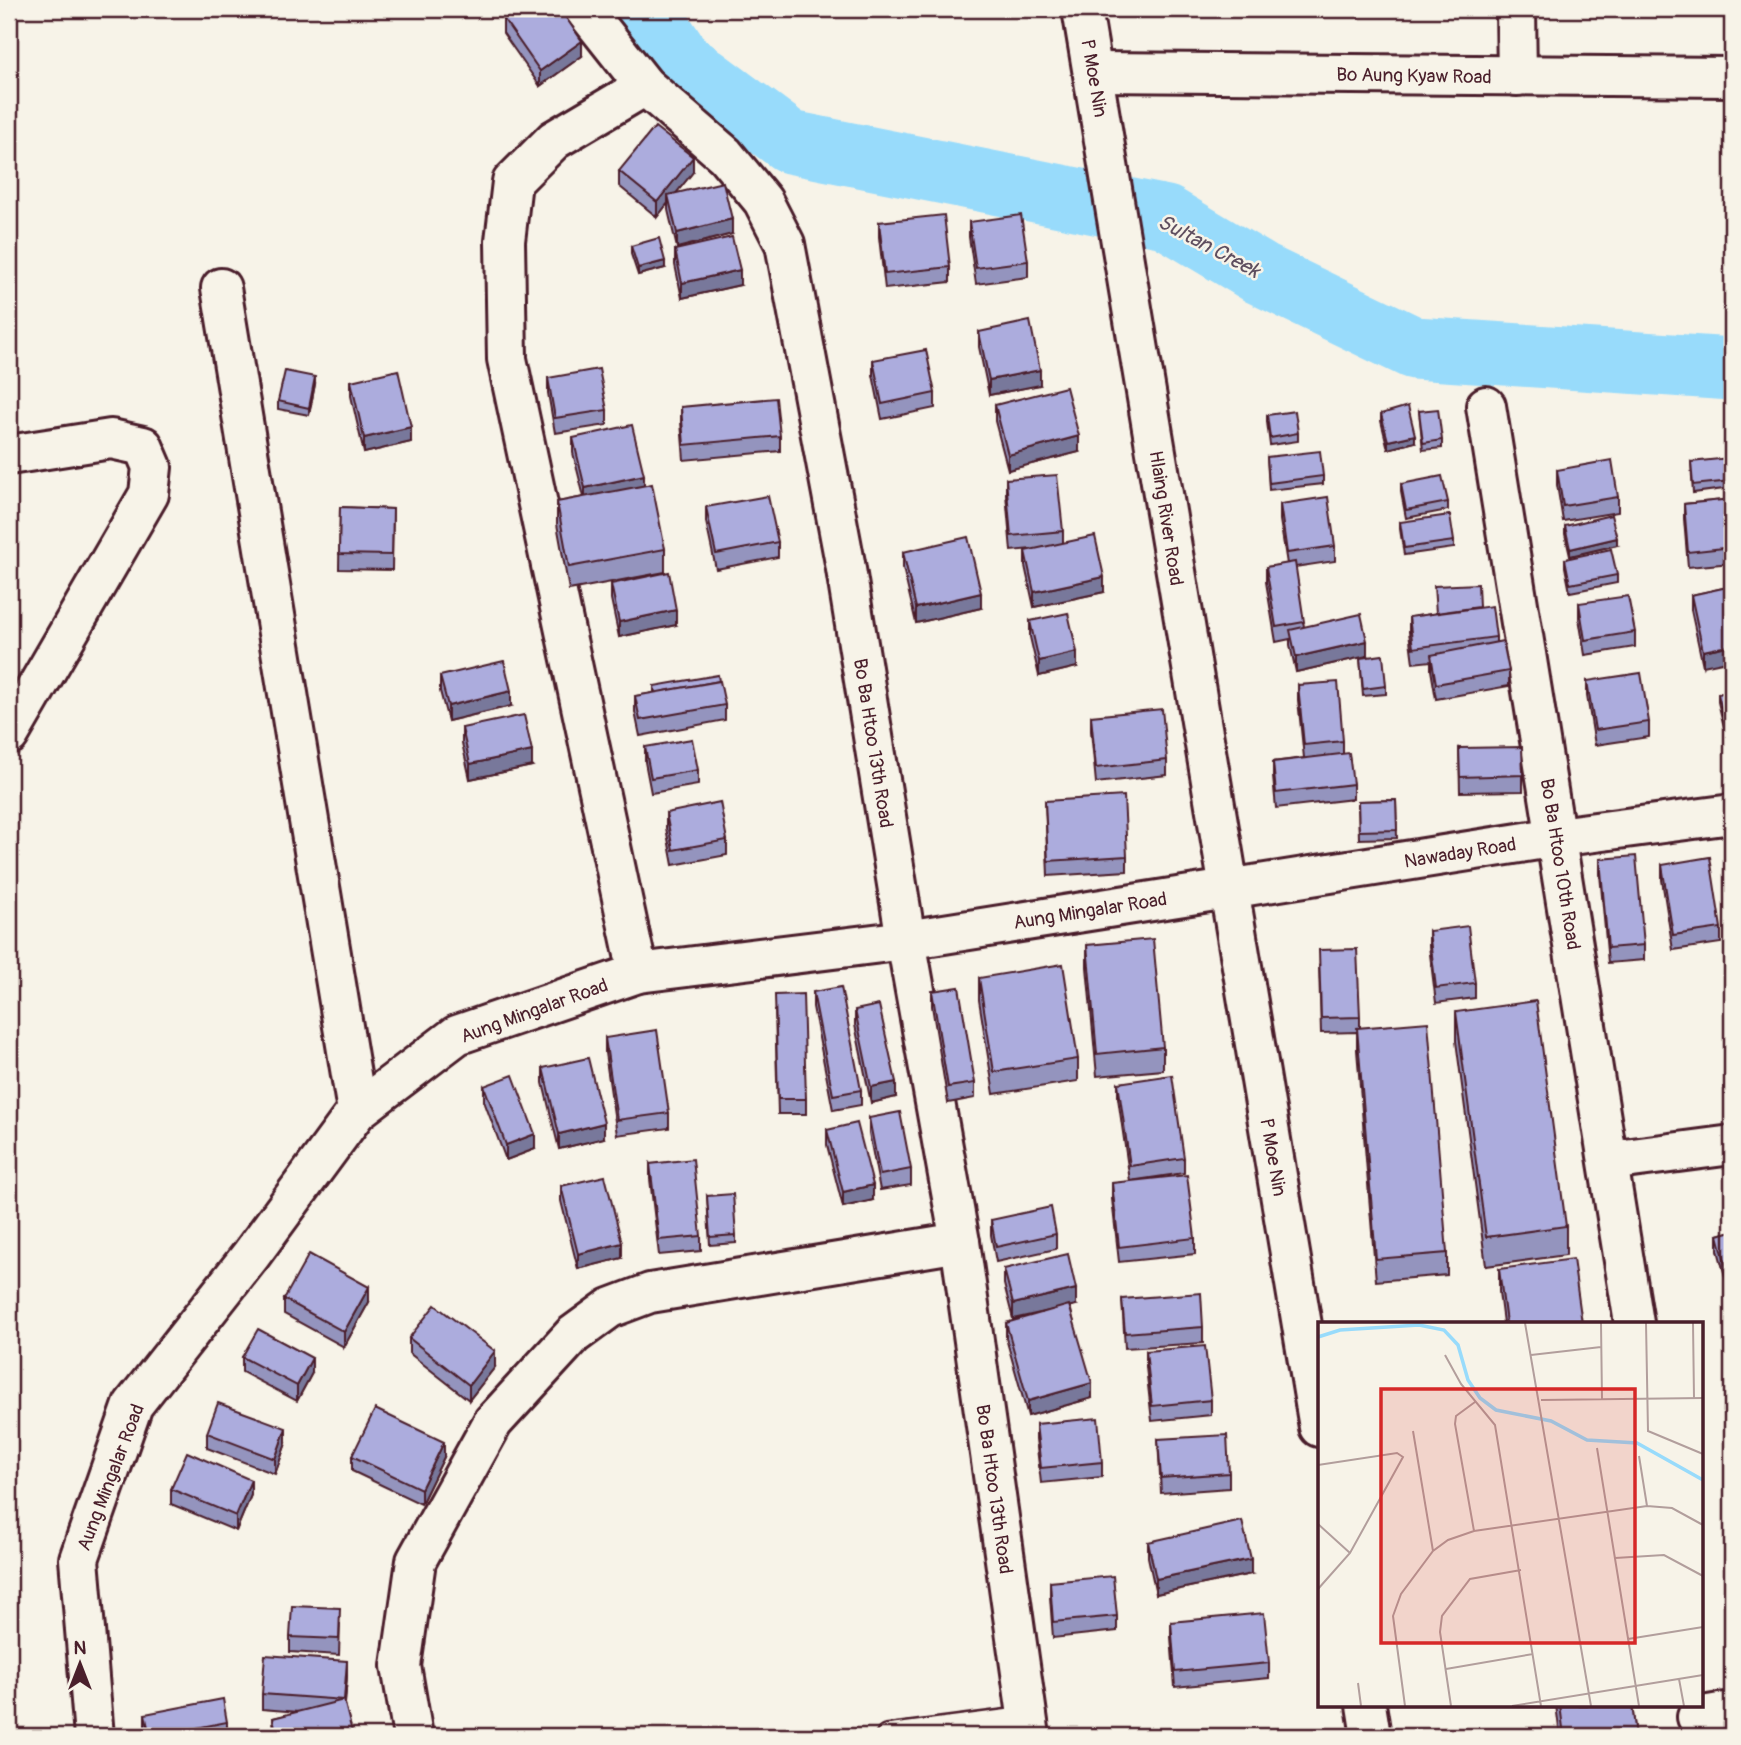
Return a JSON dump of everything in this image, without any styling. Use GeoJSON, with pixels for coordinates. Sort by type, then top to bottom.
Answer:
{"type":"FeatureCollection","features":[{"type":"Feature","properties":{"kind":"street","name":"Bo Ba Htoo 13th Road"},"geometry":{"type":"LineString","coordinates":[[584,9],[645,86],[725,155],[763,201],[785,244],[845,563],[906,940],[960,1242],[1028,1727]]}},
{"type":"Feature","properties":{"kind":"street","name":"P Moe Nin"},"geometry":{"type":"LineString","coordinates":[[1082,9],[1107,148]]}},
{"type":"Feature","properties":{"kind":"street"},"geometry":{"type":"LineString","coordinates":[[1516,9],[1517,76]]}},
{"type":"Feature","properties":{"kind":"street","name":"Bo Aung Kyaw Road"},"geometry":{"type":"LineString","coordinates":[[1095,72],[1732,77]]}},
{"type":"Feature","properties":{"kind":"street"},"geometry":{"type":"LineString","coordinates":[[638,973],[507,359],[505,241],[512,182],[554,140],[645,86]]}},
{"type":"Feature","properties":{"kind":"street","name":"Hlaing River Road"},"geometry":{"type":"LineString","coordinates":[[1107,148],[1229,888]]}},
{"type":"Feature","properties":{"kind":"street"},"geometry":{"type":"LineString","coordinates":[[221,288],[357,1111]]}},
{"type":"Feature","properties":{"kind":"street","name":"Bo Ba Htoo 10th Road"},"geometry":{"type":"LineString","coordinates":[[1486,406],[1634,1322]]}},
{"type":"Feature","properties":{"kind":"street"},"geometry":{"type":"LineString","coordinates":[[9,455],[111,439],[143,446],[152,467],[149,494],[9,735]]}},
{"type":"Feature","properties":{"kind":"street","name":"Nawaday Road"},"geometry":{"type":"LineString","coordinates":[[1229,888],[1557,837],[1732,814]]}},
{"type":"Feature","properties":{"kind":"street","name":"P Moe Nin"},"geometry":{"type":"LineString","coordinates":[[1229,888],[1318,1421]]}},
{"type":"Feature","properties":{"kind":"street","name":"Aung Mingalar Road"},"geometry":{"type":"LineString","coordinates":[[94,1736],[79,1559],[133,1405],[251,1255],[357,1111],[457,1035],[638,973],[906,940],[1229,888]]}},
{"type":"Feature","properties":{"kind":"street"},"geometry":{"type":"LineString","coordinates":[[1609,1160],[1732,1145]]}},
{"type":"Feature","properties":{"kind":"street"},"geometry":{"type":"LineString","coordinates":[[413,1736],[401,1666],[416,1561],[493,1422],[573,1335],[610,1308],[650,1293],[960,1242]]}},
{"type":"Feature","properties":{"kind":"street"},"geometry":{"type":"LineString","coordinates":[[1366,1706],[1371,1736]]}},
{"type":"Feature","properties":{"kind":"lane"},"geometry":{"type":"LineString","coordinates":[[887,1736],[1028,1727]]}},
{"type":"Feature","properties":{"kind":"building"},"geometry":{"type":"Polygon","coordinates":[[[517,9],[560,9],[582,41],[540,71],[503,18],[517,9]]]}},
{"type":"Feature","properties":{"kind":"building"},"geometry":{"type":"Polygon","coordinates":[[[655,127],[693,157],[657,202],[619,171],[655,127]]]}},
{"type":"Feature","properties":{"kind":"building"},"geometry":{"type":"Polygon","coordinates":[[[723,182],[732,219],[677,233],[668,195],[723,182]]]}},
{"type":"Feature","properties":{"kind":"building"},"geometry":{"type":"Polygon","coordinates":[[[944,215],[950,267],[885,274],[879,222],[944,215]]]}},
{"type":"Feature","properties":{"kind":"building"},"geometry":{"type":"Polygon","coordinates":[[[1021,215],[1028,261],[976,268],[969,222],[1021,215]]]}},
{"type":"Feature","properties":{"kind":"building"},"geometry":{"type":"Polygon","coordinates":[[[732,237],[740,270],[682,283],[675,250],[732,237]]]}},
{"type":"Feature","properties":{"kind":"building"},"geometry":{"type":"Polygon","coordinates":[[[659,238],[665,261],[638,268],[631,246],[659,238]]]}},
{"type":"Feature","properties":{"kind":"building"},"geometry":{"type":"Polygon","coordinates":[[[1030,321],[1040,370],[989,380],[979,332],[1030,321]]]}},
{"type":"Feature","properties":{"kind":"building"},"geometry":{"type":"Polygon","coordinates":[[[926,350],[935,393],[882,404],[873,360],[926,350]]]}},
{"type":"Feature","properties":{"kind":"building"},"geometry":{"type":"Polygon","coordinates":[[[599,369],[607,410],[555,418],[548,378],[599,369]]]}},
{"type":"Feature","properties":{"kind":"building"},"geometry":{"type":"Polygon","coordinates":[[[398,370],[411,427],[364,438],[351,381],[398,370]]]}},
{"type":"Feature","properties":{"kind":"building"},"geometry":{"type":"Polygon","coordinates":[[[285,371],[315,377],[309,408],[278,401],[285,371]]]}},
{"type":"Feature","properties":{"kind":"building"},"geometry":{"type":"Polygon","coordinates":[[[1066,387],[1079,436],[1008,455],[995,405],[1066,387]]]}},
{"type":"Feature","properties":{"kind":"building"},"geometry":{"type":"Polygon","coordinates":[[[776,398],[780,436],[684,445],[681,407],[776,398]]]}},
{"type":"Feature","properties":{"kind":"building"},"geometry":{"type":"Polygon","coordinates":[[[1408,406],[1415,435],[1388,441],[1381,414],[1408,406]]]}},
{"type":"Feature","properties":{"kind":"building"},"geometry":{"type":"Polygon","coordinates":[[[1438,409],[1442,440],[1423,443],[1419,411],[1438,409]]]}},
{"type":"Feature","properties":{"kind":"building"},"geometry":{"type":"Polygon","coordinates":[[[1295,411],[1298,433],[1270,438],[1267,415],[1295,411]]]}},
{"type":"Feature","properties":{"kind":"building"},"geometry":{"type":"Polygon","coordinates":[[[632,425],[644,475],[585,488],[573,438],[632,425]]]}},
{"type":"Feature","properties":{"kind":"building"},"geometry":{"type":"Polygon","coordinates":[[[1320,451],[1323,476],[1269,483],[1267,457],[1320,451]]]}},
{"type":"Feature","properties":{"kind":"building"},"geometry":{"type":"Polygon","coordinates":[[[1729,458],[1731,481],[1693,485],[1691,462],[1729,458]]]}},
{"type":"Feature","properties":{"kind":"building"},"geometry":{"type":"Polygon","coordinates":[[[1612,460],[1618,497],[1563,506],[1557,470],[1612,460]]]}},
{"type":"Feature","properties":{"kind":"building"},"geometry":{"type":"Polygon","coordinates":[[[1057,475],[1063,531],[1011,536],[1006,479],[1057,475]]]}},
{"type":"Feature","properties":{"kind":"building"},"geometry":{"type":"Polygon","coordinates":[[[1442,476],[1448,502],[1406,510],[1401,484],[1442,476]]]}},
{"type":"Feature","properties":{"kind":"building"},"geometry":{"type":"Polygon","coordinates":[[[652,484],[665,549],[569,567],[557,502],[652,484]]]}},
{"type":"Feature","properties":{"kind":"building"},"geometry":{"type":"Polygon","coordinates":[[[768,496],[778,542],[716,554],[706,507],[768,496]]]}},
{"type":"Feature","properties":{"kind":"building"},"geometry":{"type":"Polygon","coordinates":[[[1328,497],[1335,546],[1287,553],[1280,504],[1328,497]]]}},
{"type":"Feature","properties":{"kind":"building"},"geometry":{"type":"Polygon","coordinates":[[[1732,499],[1732,547],[1688,552],[1684,504],[1732,499]]]}},
{"type":"Feature","properties":{"kind":"building"},"geometry":{"type":"Polygon","coordinates":[[[340,507],[393,509],[392,555],[339,554],[340,507]]]}},
{"type":"Feature","properties":{"kind":"building"},"geometry":{"type":"Polygon","coordinates":[[[1450,515],[1454,541],[1404,548],[1400,522],[1450,515]]]}},
{"type":"Feature","properties":{"kind":"building"},"geometry":{"type":"Polygon","coordinates":[[[1611,515],[1617,538],[1570,549],[1565,526],[1611,515]]]}},
{"type":"Feature","properties":{"kind":"building"},"geometry":{"type":"Polygon","coordinates":[[[1095,536],[1104,577],[1034,592],[1025,551],[1095,536]]]}},
{"type":"Feature","properties":{"kind":"building"},"geometry":{"type":"Polygon","coordinates":[[[968,537],[981,593],[916,608],[903,552],[968,537]]]}},
{"type":"Feature","properties":{"kind":"building"},"geometry":{"type":"Polygon","coordinates":[[[1611,549],[1617,575],[1570,584],[1565,559],[1611,549]]]}},
{"type":"Feature","properties":{"kind":"building"},"geometry":{"type":"Polygon","coordinates":[[[1295,562],[1304,622],[1276,627],[1266,567],[1295,562]]]}},
{"type":"Feature","properties":{"kind":"building"},"geometry":{"type":"Polygon","coordinates":[[[669,572],[676,610],[619,622],[611,584],[669,572]]]}},
{"type":"Feature","properties":{"kind":"building"},"geometry":{"type":"Polygon","coordinates":[[[1478,584],[1479,607],[1436,613],[1434,586],[1478,584]]]}},
{"type":"Feature","properties":{"kind":"building"},"geometry":{"type":"Polygon","coordinates":[[[1732,586],[1732,645],[1703,651],[1691,595],[1732,586]]]}},
{"type":"Feature","properties":{"kind":"building"},"geometry":{"type":"Polygon","coordinates":[[[1628,596],[1635,632],[1585,640],[1579,603],[1628,596]]]}},
{"type":"Feature","properties":{"kind":"building"},"geometry":{"type":"Polygon","coordinates":[[[1492,606],[1496,637],[1413,648],[1409,617],[1492,606]]]}},
{"type":"Feature","properties":{"kind":"building"},"geometry":{"type":"Polygon","coordinates":[[[1068,613],[1077,652],[1039,661],[1030,621],[1068,613]]]}},
{"type":"Feature","properties":{"kind":"building"},"geometry":{"type":"Polygon","coordinates":[[[1361,614],[1367,641],[1296,657],[1290,630],[1361,614]]]}},
{"type":"Feature","properties":{"kind":"building"},"geometry":{"type":"Polygon","coordinates":[[[1503,641],[1509,671],[1436,684],[1431,655],[1503,641]]]}},
{"type":"Feature","properties":{"kind":"building"},"geometry":{"type":"Polygon","coordinates":[[[1383,655],[1386,686],[1363,689],[1360,658],[1383,655]]]}},
{"type":"Feature","properties":{"kind":"building"},"geometry":{"type":"Polygon","coordinates":[[[504,661],[511,691],[448,706],[440,676],[504,661]]]}},
{"type":"Feature","properties":{"kind":"building"},"geometry":{"type":"Polygon","coordinates":[[[1641,673],[1649,722],[1595,730],[1587,681],[1641,673]]]}},
{"type":"Feature","properties":{"kind":"building"},"geometry":{"type":"Polygon","coordinates":[[[718,675],[719,681],[655,693],[654,686],[718,675]]]}},
{"type":"Feature","properties":{"kind":"building"},"geometry":{"type":"Polygon","coordinates":[[[720,681],[725,705],[640,720],[635,696],[720,681]]]}},
{"type":"Feature","properties":{"kind":"building"},"geometry":{"type":"Polygon","coordinates":[[[1338,682],[1343,741],[1304,745],[1298,685],[1338,682]]]}},
{"type":"Feature","properties":{"kind":"building"},"geometry":{"type":"Polygon","coordinates":[[[1732,691],[1732,718],[1724,720],[1718,694],[1732,691]]]}},
{"type":"Feature","properties":{"kind":"building"},"geometry":{"type":"Polygon","coordinates":[[[1162,709],[1167,760],[1096,768],[1091,716],[1162,709]]]}},
{"type":"Feature","properties":{"kind":"building"},"geometry":{"type":"Polygon","coordinates":[[[524,715],[532,751],[470,764],[462,728],[524,715]]]}},
{"type":"Feature","properties":{"kind":"building"},"geometry":{"type":"Polygon","coordinates":[[[1732,727],[1732,754],[1731,754],[1726,728],[1732,727]]]}},
{"type":"Feature","properties":{"kind":"building"},"geometry":{"type":"Polygon","coordinates":[[[692,739],[698,770],[651,778],[645,747],[692,739]]]}},
{"type":"Feature","properties":{"kind":"building"},"geometry":{"type":"Polygon","coordinates":[[[1522,747],[1523,775],[1460,777],[1459,748],[1522,747]]]}},
{"type":"Feature","properties":{"kind":"building"},"geometry":{"type":"Polygon","coordinates":[[[1349,753],[1353,784],[1276,793],[1273,762],[1349,753]]]}},
{"type":"Feature","properties":{"kind":"building"},"geometry":{"type":"Polygon","coordinates":[[[1124,796],[1127,856],[1048,861],[1045,801],[1124,796]]]}},
{"type":"Feature","properties":{"kind":"building"},"geometry":{"type":"Polygon","coordinates":[[[1396,800],[1397,830],[1359,831],[1358,801],[1396,800]]]}},
{"type":"Feature","properties":{"kind":"building"},"geometry":{"type":"Polygon","coordinates":[[[720,802],[727,840],[673,850],[666,813],[720,802]]]}},
{"type":"Feature","properties":{"kind":"building"},"geometry":{"type":"Polygon","coordinates":[[[1636,856],[1644,945],[1608,948],[1600,859],[1636,856]]]}},
{"type":"Feature","properties":{"kind":"building"},"geometry":{"type":"Polygon","coordinates":[[[1710,857],[1721,928],[1673,935],[1662,865],[1710,857]]]}},
{"type":"Feature","properties":{"kind":"building"},"geometry":{"type":"Polygon","coordinates":[[[1468,926],[1475,983],[1436,988],[1429,931],[1468,926]]]}},
{"type":"Feature","properties":{"kind":"building"},"geometry":{"type":"Polygon","coordinates":[[[1153,939],[1163,1047],[1097,1054],[1087,945],[1153,939]]]}},
{"type":"Feature","properties":{"kind":"building"},"geometry":{"type":"Polygon","coordinates":[[[1357,949],[1360,1017],[1321,1018],[1319,950],[1357,949]]]}},
{"type":"Feature","properties":{"kind":"building"},"geometry":{"type":"Polygon","coordinates":[[[1063,964],[1078,1059],[994,1072],[979,978],[1063,964]]]}},
{"type":"Feature","properties":{"kind":"building"},"geometry":{"type":"Polygon","coordinates":[[[841,987],[861,1090],[833,1095],[813,992],[841,987]]]}},
{"type":"Feature","properties":{"kind":"building"},"geometry":{"type":"Polygon","coordinates":[[[959,987],[975,1083],[948,1087],[932,991],[959,987]]]}},
{"type":"Feature","properties":{"kind":"building"},"geometry":{"type":"Polygon","coordinates":[[[803,994],[806,1099],[778,1099],[775,995],[803,994]]]}},
{"type":"Feature","properties":{"kind":"building"},"geometry":{"type":"Polygon","coordinates":[[[1536,1001],[1566,1226],[1486,1237],[1456,1012],[1536,1001]]]}},
{"type":"Feature","properties":{"kind":"building"},"geometry":{"type":"Polygon","coordinates":[[[879,1005],[896,1082],[871,1087],[855,1010],[879,1005]]]}},
{"type":"Feature","properties":{"kind":"building"},"geometry":{"type":"Polygon","coordinates":[[[1428,1022],[1447,1253],[1376,1259],[1357,1028],[1428,1022]]]}},
{"type":"Feature","properties":{"kind":"building"},"geometry":{"type":"Polygon","coordinates":[[[657,1030],[669,1113],[617,1120],[605,1038],[657,1030]]]}},
{"type":"Feature","properties":{"kind":"building"},"geometry":{"type":"Polygon","coordinates":[[[588,1058],[604,1123],[559,1134],[543,1068],[588,1058]]]}},
{"type":"Feature","properties":{"kind":"building"},"geometry":{"type":"Polygon","coordinates":[[[513,1075],[535,1134],[506,1145],[484,1086],[513,1075]]]}},
{"type":"Feature","properties":{"kind":"building"},"geometry":{"type":"Polygon","coordinates":[[[1172,1075],[1184,1158],[1130,1166],[1118,1083],[1172,1075]]]}},
{"type":"Feature","properties":{"kind":"building"},"geometry":{"type":"Polygon","coordinates":[[[900,1112],[911,1169],[880,1175],[869,1118],[900,1112]]]}},
{"type":"Feature","properties":{"kind":"building"},"geometry":{"type":"Polygon","coordinates":[[[857,1123],[873,1185],[843,1192],[827,1130],[857,1123]]]}},
{"type":"Feature","properties":{"kind":"building"},"geometry":{"type":"Polygon","coordinates":[[[693,1159],[701,1236],[659,1240],[650,1164],[693,1159]]]}},
{"type":"Feature","properties":{"kind":"building"},"geometry":{"type":"Polygon","coordinates":[[[1187,1175],[1195,1238],[1119,1247],[1112,1183],[1187,1175]]]}},
{"type":"Feature","properties":{"kind":"building"},"geometry":{"type":"Polygon","coordinates":[[[605,1176],[622,1243],[578,1254],[561,1186],[605,1176]]]}},
{"type":"Feature","properties":{"kind":"building"},"geometry":{"type":"Polygon","coordinates":[[[733,1194],[736,1235],[710,1237],[707,1196],[733,1194]]]}},
{"type":"Feature","properties":{"kind":"building"},"geometry":{"type":"Polygon","coordinates":[[[1051,1207],[1056,1234],[996,1247],[991,1220],[1051,1207]]]}},
{"type":"Feature","properties":{"kind":"building"},"geometry":{"type":"Polygon","coordinates":[[[1732,1231],[1732,1263],[1726,1265],[1718,1235],[1732,1231]]]}},
{"type":"Feature","properties":{"kind":"building"},"geometry":{"type":"Polygon","coordinates":[[[309,1254],[369,1287],[344,1332],[284,1299],[309,1254]]]}},
{"type":"Feature","properties":{"kind":"building"},"geometry":{"type":"Polygon","coordinates":[[[1068,1254],[1076,1289],[1013,1304],[1004,1269],[1068,1254]]]}},
{"type":"Feature","properties":{"kind":"building"},"geometry":{"type":"Polygon","coordinates":[[[1573,1259],[1582,1322],[1506,1322],[1499,1269],[1573,1259]]]}},
{"type":"Feature","properties":{"kind":"building"},"geometry":{"type":"Polygon","coordinates":[[[1201,1293],[1203,1327],[1125,1333],[1122,1299],[1201,1293]]]}},
{"type":"Feature","properties":{"kind":"building"},"geometry":{"type":"Polygon","coordinates":[[[435,1305],[495,1351],[469,1385],[409,1338],[435,1305]]]}},
{"type":"Feature","properties":{"kind":"building"},"geometry":{"type":"Polygon","coordinates":[[[1069,1305],[1092,1383],[1028,1401],[1006,1323],[1069,1305]]]}},
{"type":"Feature","properties":{"kind":"building"},"geometry":{"type":"Polygon","coordinates":[[[258,1329],[312,1358],[297,1386],[242,1357],[258,1329]]]}},
{"type":"Feature","properties":{"kind":"building"},"geometry":{"type":"Polygon","coordinates":[[[1205,1346],[1211,1400],[1152,1406],[1146,1351],[1205,1346]]]}},
{"type":"Feature","properties":{"kind":"building"},"geometry":{"type":"Polygon","coordinates":[[[218,1403],[286,1428],[275,1459],[207,1433],[218,1403]]]}},
{"type":"Feature","properties":{"kind":"building"},"geometry":{"type":"Polygon","coordinates":[[[375,1409],[444,1442],[421,1489],[352,1456],[375,1409]]]}},
{"type":"Feature","properties":{"kind":"building"},"geometry":{"type":"Polygon","coordinates":[[[1098,1418],[1102,1462],[1041,1468],[1036,1424],[1098,1418]]]}},
{"type":"Feature","properties":{"kind":"building"},"geometry":{"type":"Polygon","coordinates":[[[1227,1435],[1229,1473],[1161,1478],[1158,1439],[1227,1435]]]}},
{"type":"Feature","properties":{"kind":"building"},"geometry":{"type":"Polygon","coordinates":[[[187,1452],[251,1480],[236,1516],[171,1489],[187,1452]]]}},
{"type":"Feature","properties":{"kind":"building"},"geometry":{"type":"Polygon","coordinates":[[[1242,1521],[1251,1559],[1156,1579],[1148,1542],[1242,1521]]]}},
{"type":"Feature","properties":{"kind":"building"},"geometry":{"type":"Polygon","coordinates":[[[1113,1576],[1117,1616],[1053,1622],[1050,1582],[1113,1576]]]}},
{"type":"Feature","properties":{"kind":"building"},"geometry":{"type":"Polygon","coordinates":[[[292,1606],[340,1608],[339,1639],[290,1637],[292,1606]]]}},
{"type":"Feature","properties":{"kind":"building"},"geometry":{"type":"Polygon","coordinates":[[[1264,1613],[1269,1663],[1175,1672],[1171,1622],[1264,1613]]]}},
{"type":"Feature","properties":{"kind":"building"},"geometry":{"type":"Polygon","coordinates":[[[265,1655],[347,1661],[344,1700],[262,1694],[265,1655]]]}},
{"type":"Feature","properties":{"kind":"building"},"geometry":{"type":"Polygon","coordinates":[[[223,1699],[227,1722],[150,1736],[145,1714],[223,1699]]]}},
{"type":"Feature","properties":{"kind":"building"},"geometry":{"type":"Polygon","coordinates":[[[344,1700],[353,1736],[277,1736],[273,1718],[344,1700]]]}},
{"type":"Feature","properties":{"kind":"building"},"geometry":{"type":"Polygon","coordinates":[[[1560,1706],[1632,1706],[1636,1736],[1564,1736],[1560,1706]]]}},
{"type":"Feature","properties":{"kind":"building"},"geometry":{"type":"Polygon","coordinates":[[[1273,1729],[1275,1736],[1237,1736],[1273,1729]]]}},
{"type":"Feature","properties":{"kind":"waterway","name":"Sultan Creek"},"geometry":{"type":"LineString","coordinates":[[647,9],[681,61],[790,142],[1166,217],[1261,274],[1414,348],[1732,369]]}}]}
